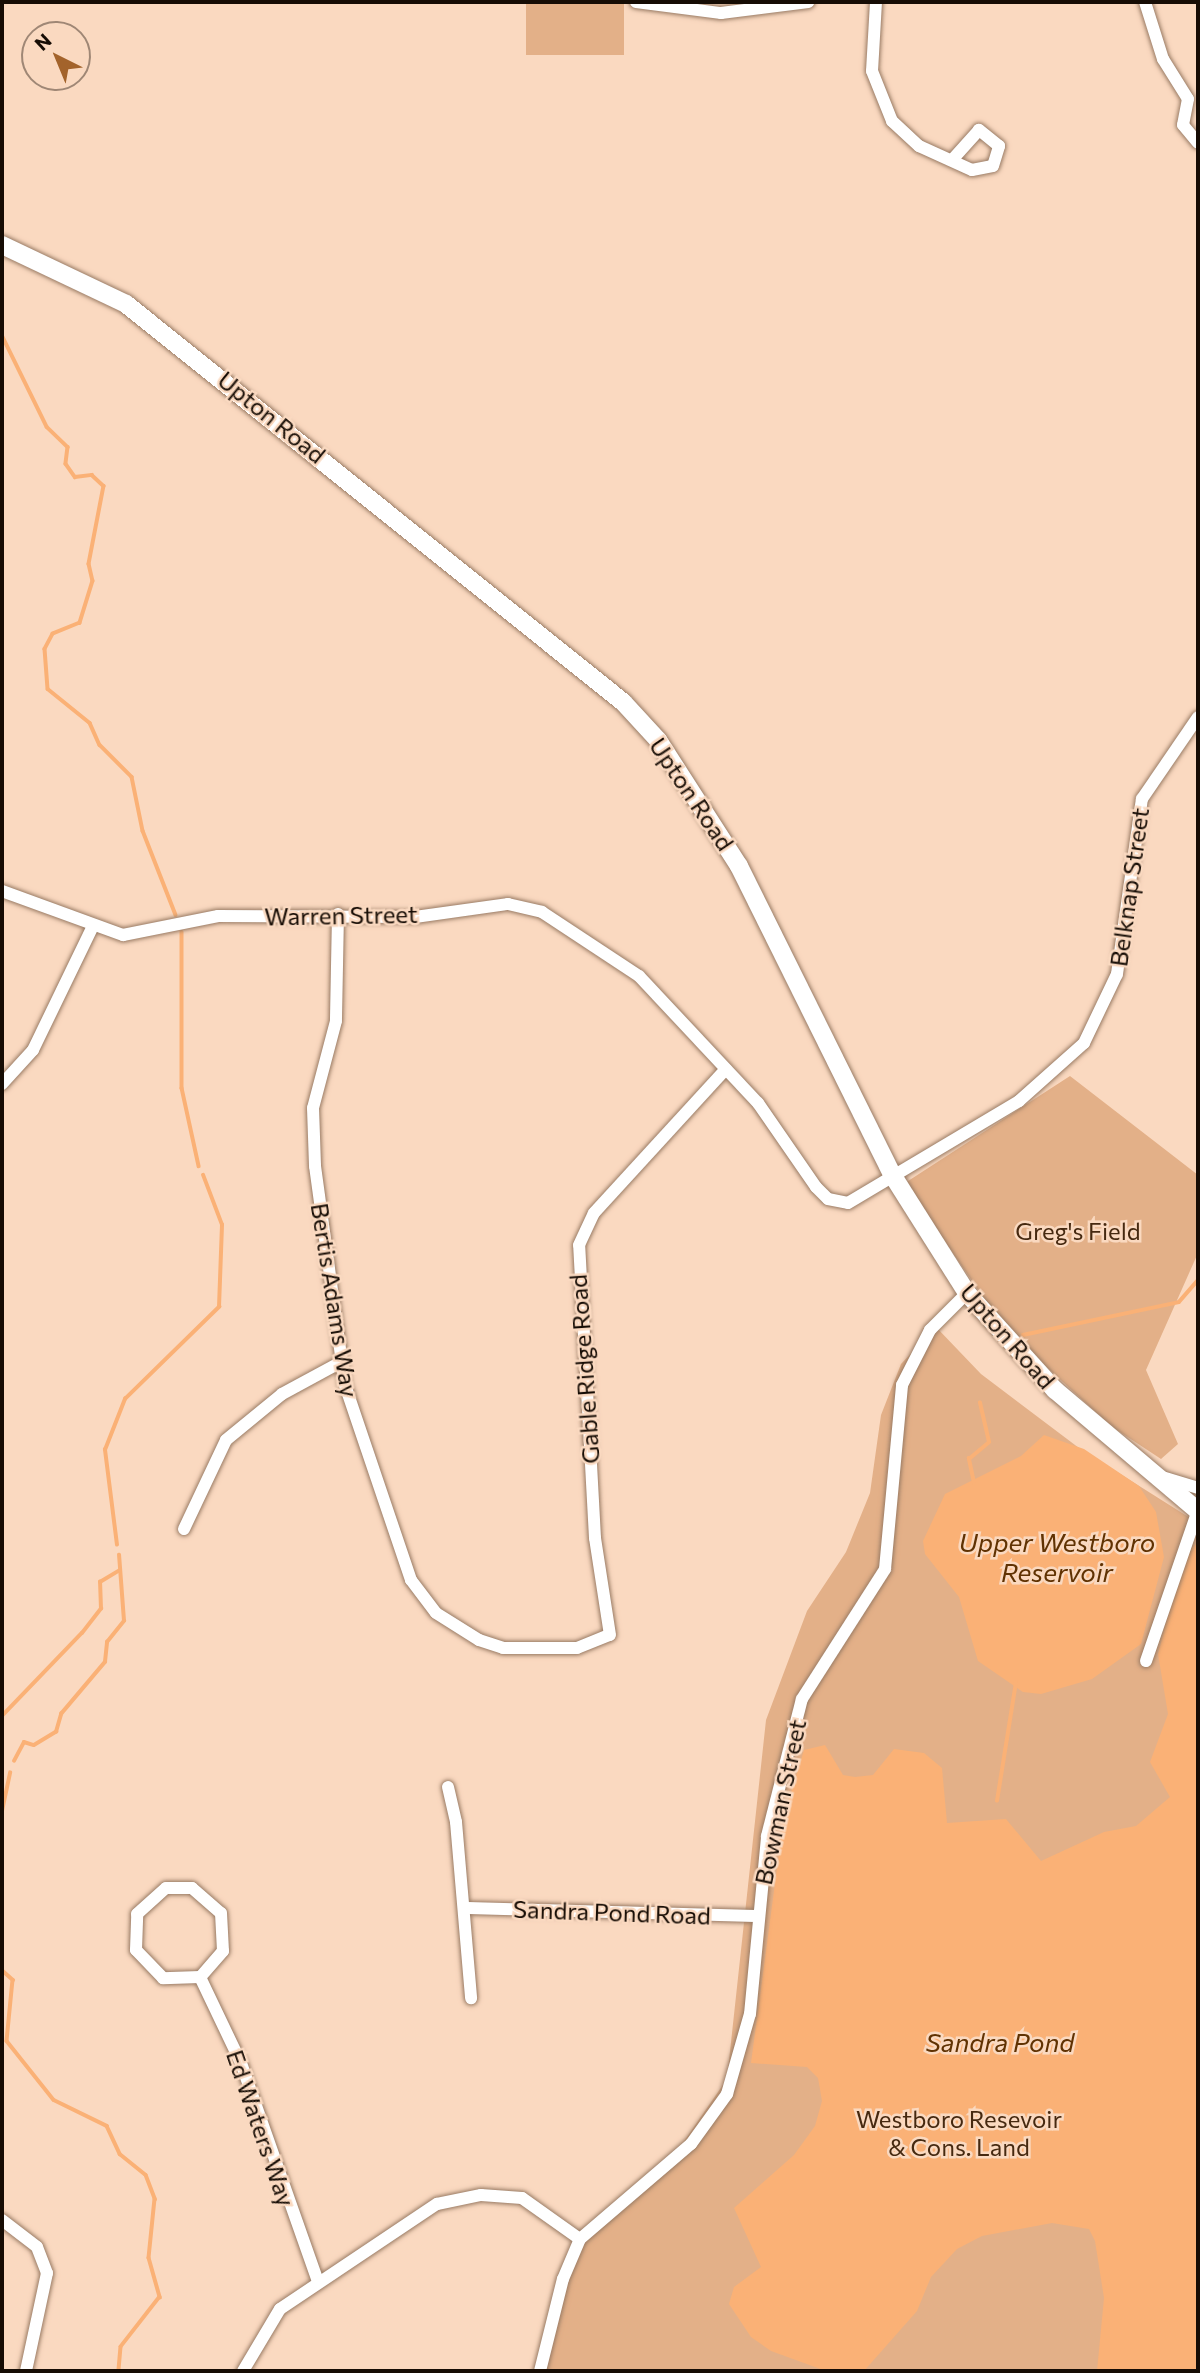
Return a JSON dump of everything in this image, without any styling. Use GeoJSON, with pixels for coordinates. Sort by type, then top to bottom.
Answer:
{"type":"FeatureCollection","features":[{"type":"Feature","properties":{"kind":"main road","name":"Upton Road"},"geometry":{"type":"LineString","coordinates":[[2,245],[135,311],[575,658],[628,708],[666,751],[739,866],[893,1176],[967,1293],[1055,1390],[1198,1511]]}},
{"type":"Feature","properties":{"kind":"street"},"geometry":{"type":"LineString","coordinates":[[636,2],[721,13],[808,2]]}},
{"type":"Feature","properties":{"kind":"street"},"geometry":{"type":"LineString","coordinates":[[876,2],[872,71],[882,107],[919,146],[951,160]]}},
{"type":"Feature","properties":{"kind":"street"},"geometry":{"type":"LineString","coordinates":[[1145,2],[1163,59],[1193,100],[1183,125],[1198,143]]}},
{"type":"Feature","properties":{"kind":"street","name":"Belknap Street"},"geometry":{"type":"LineString","coordinates":[[893,1176],[1046,1082],[1097,1025],[1128,929],[1142,799],[1198,717]]}},
{"type":"Feature","properties":{"kind":"street","name":"Warren Street"},"geometry":{"type":"LineString","coordinates":[[2,891],[92,929],[123,936],[218,916],[415,916],[508,904],[542,912],[639,976],[726,1069],[828,1199],[848,1203],[893,1176]]}},
{"type":"Feature","properties":{"kind":"street","name":"Bertis Adams Way"},"geometry":{"type":"LineString","coordinates":[[338,914],[336,1021],[313,1108],[341,1362],[399,1555],[436,1613],[503,1648],[577,1648],[608,1637]]}},
{"type":"Feature","properties":{"kind":"street"},"geometry":{"type":"LineString","coordinates":[[2,1084],[33,1050],[92,929]]}},
{"type":"Feature","properties":{"kind":"street","name":"Gable Ridge Road"},"geometry":{"type":"LineString","coordinates":[[608,1637],[612,1627],[594,1538],[579,1245],[594,1213],[726,1069]]}},
{"type":"Feature","properties":{"kind":"street","name":"Bowman Street"},"geometry":{"type":"LineString","coordinates":[[540,2371],[563,2279],[580,2239],[691,2144],[727,2094],[750,2014],[767,1836],[802,1699],[886,1569],[895,1523],[893,1453],[902,1385],[930,1330],[967,1293]]}},
{"type":"Feature","properties":{"kind":"street"},"geometry":{"type":"LineString","coordinates":[[184,1529],[226,1440],[282,1394],[341,1362]]}},
{"type":"Feature","properties":{"kind":"street"},"geometry":{"type":"LineString","coordinates":[[1151,1473],[1198,1488]]}},
{"type":"Feature","properties":{"kind":"street"},"geometry":{"type":"LineString","coordinates":[[1146,1661],[1198,1511]]}},
{"type":"Feature","properties":{"kind":"street"},"geometry":{"type":"LineString","coordinates":[[447,1787],[465,1908],[471,1998]]}},
{"type":"Feature","properties":{"kind":"street"},"geometry":{"type":"LineString","coordinates":[[166,1888],[192,1888],[221,1913],[223,1951],[200,1977],[163,1978],[136,1950],[137,1914],[166,1888]]}},
{"type":"Feature","properties":{"kind":"street","name":"Sandra Pond Road"},"geometry":{"type":"LineString","coordinates":[[465,1908],[758,1916]]}},
{"type":"Feature","properties":{"kind":"street","name":"Ed Waters Way"},"geometry":{"type":"LineString","coordinates":[[200,1977],[241,2063],[318,2282]]}},
{"type":"Feature","properties":{"kind":"street"},"geometry":{"type":"LineString","coordinates":[[243,2371],[271,2319],[318,2282],[417,2214],[456,2198],[522,2198],[580,2239]]}},
{"type":"Feature","properties":{"kind":"street"},"geometry":{"type":"LineString","coordinates":[[2,2220],[37,2247],[47,2273],[26,2371]]}},
{"type":"Feature","properties":{"kind":"green space"},"geometry":{"type":"Polygon","coordinates":[[[526,2],[624,2],[624,55],[526,55],[526,2]]]}},
{"type":"Feature","properties":{"kind":"green space","name":"Greg's Field"},"geometry":{"type":"Polygon","coordinates":[[[1070,1076],[1198,1175],[1198,1253],[1146,1370],[1178,1444],[1161,1459],[1111,1426],[1005,1329],[905,1183],[1070,1076]]]}},
{"type":"Feature","properties":{"kind":"green space","name":"Westboro Resevoir & Cons. Land"},"geometry":{"type":"Polygon","coordinates":[[[936,1327],[981,1374],[1079,1448],[1198,1523],[1198,2371],[537,2371],[571,2252],[660,2176],[727,2079],[766,1720],[807,1611],[846,1552],[870,1493],[881,1415],[901,1364],[936,1327]]]}},
{"type":"Feature","properties":{"kind":"water","name":"Upper Westboro Reservoir"},"geometry":{"type":"Polygon","coordinates":[[[1044,1435],[1084,1449],[1139,1486],[1156,1512],[1164,1557],[1141,1644],[1092,1679],[1041,1694],[1023,1692],[978,1661],[959,1597],[925,1554],[923,1541],[945,1494],[1021,1456],[1044,1435]]]}},
{"type":"Feature","properties":{"kind":"water","name":"Sandra Pond"},"geometry":{"type":"Polygon","coordinates":[[[1198,1543],[1198,2371],[1097,2371],[1104,2298],[1095,2241],[1089,2229],[1052,2223],[982,2236],[957,2249],[931,2277],[917,2311],[864,2371],[826,2371],[771,2351],[751,2337],[729,2304],[734,2287],[761,2267],[734,2208],[794,2155],[815,2126],[822,2101],[818,2078],[807,2067],[751,2063],[784,1816],[804,1750],[825,1745],[843,1775],[855,1777],[873,1775],[894,1749],[924,1753],[942,1768],[947,1823],[1006,1819],[1041,1861],[1104,1832],[1136,1826],[1170,1797],[1150,1762],[1168,1714],[1158,1654],[1184,1554],[1198,1543]]]}},
{"type":"Feature","properties":{"kind":"waterway"},"geometry":{"type":"LineString","coordinates":[[2,335],[47,427],[68,447],[66,464],[75,477],[92,475],[104,486],[89,564],[93,581],[80,623],[53,634],[45,649],[48,689],[90,723],[100,745],[132,777],[143,831],[176,915]]}},
{"type":"Feature","properties":{"kind":"waterway"},"geometry":{"type":"LineString","coordinates":[[182,932],[182,1088],[199,1166]]}},
{"type":"Feature","properties":{"kind":"waterway"},"geometry":{"type":"LineString","coordinates":[[117,1545],[105,1450],[125,1399],[219,1307],[222,1225],[203,1175]]}},
{"type":"Feature","properties":{"kind":"waterway"},"geometry":{"type":"LineString","coordinates":[[1023,1335],[1179,1302],[1198,1280]]}},
{"type":"Feature","properties":{"kind":"waterway"},"geometry":{"type":"LineString","coordinates":[[974,1483],[969,1459],[989,1442],[980,1403]]}},
{"type":"Feature","properties":{"kind":"waterway"},"geometry":{"type":"LineString","coordinates":[[14,1761],[24,1742],[34,1745],[56,1732],[61,1714],[105,1662],[107,1642],[124,1621],[119,1555]]}},
{"type":"Feature","properties":{"kind":"waterway"},"geometry":{"type":"LineString","coordinates":[[2,1716],[82,1633],[101,1609],[100,1582],[120,1570]]}},
{"type":"Feature","properties":{"kind":"waterway"},"geometry":{"type":"LineString","coordinates":[[997,1801],[1016,1683]]}},
{"type":"Feature","properties":{"kind":"waterway"},"geometry":{"type":"LineString","coordinates":[[2,1811],[10,1773]]}},
{"type":"Feature","properties":{"kind":"waterway"},"geometry":{"type":"LineString","coordinates":[[2,1943],[2,1959]]}},
{"type":"Feature","properties":{"kind":"waterway"},"geometry":{"type":"LineString","coordinates":[[2,1970],[13,1980],[7,2041],[54,2100],[107,2126],[120,2154],[146,2175],[155,2199],[149,2258],[160,2297],[121,2347],[119,2371]]}}]}
